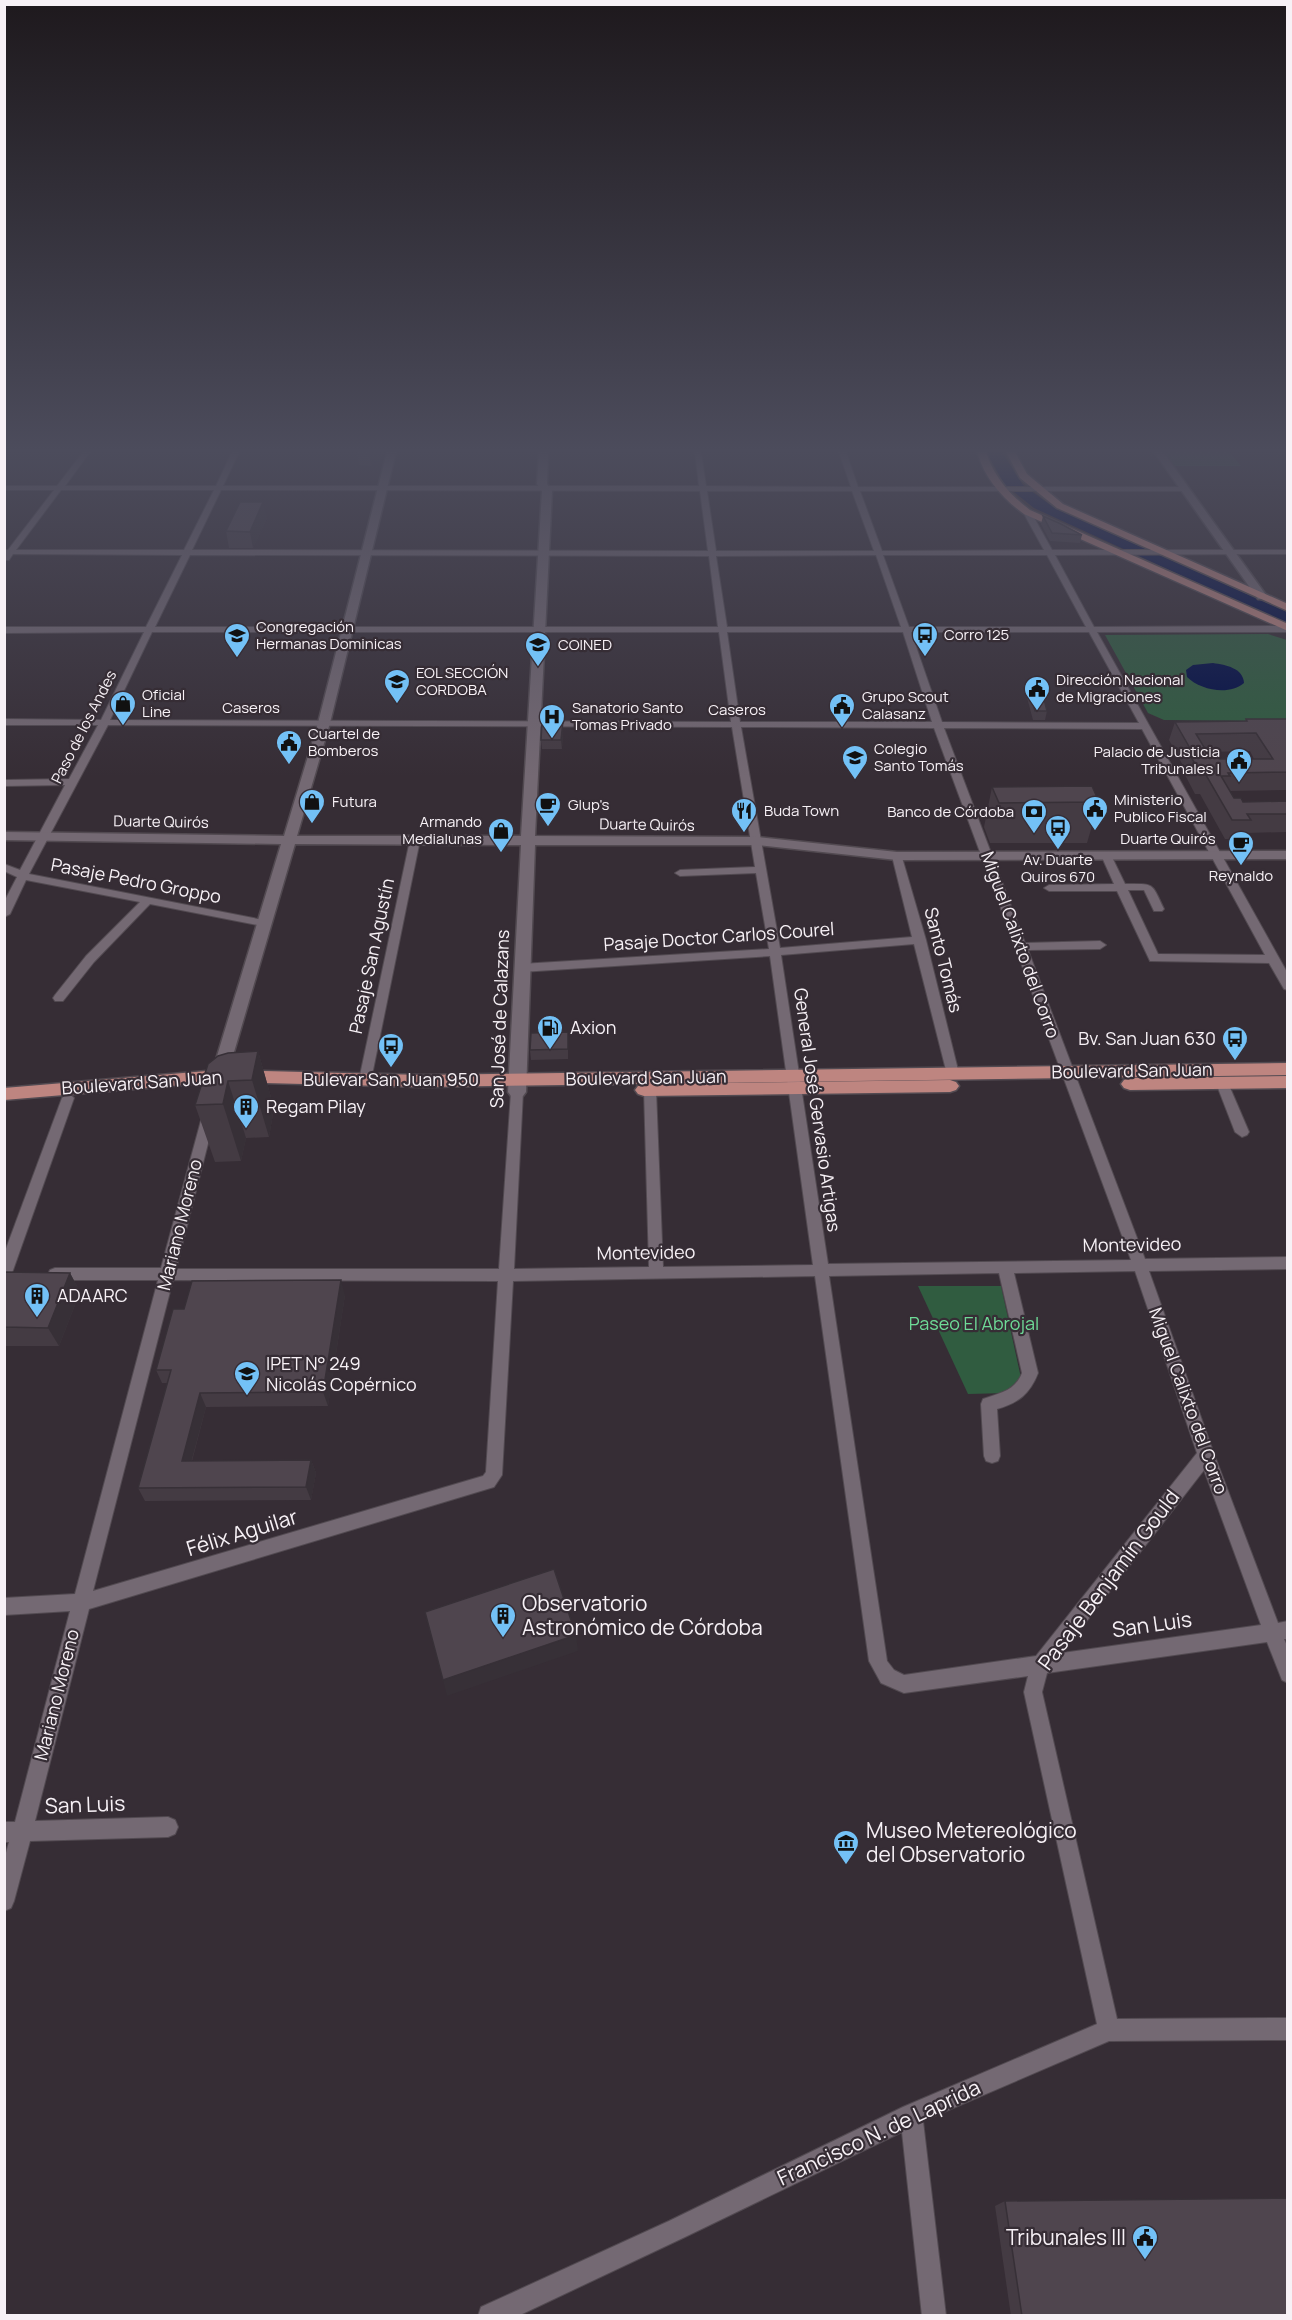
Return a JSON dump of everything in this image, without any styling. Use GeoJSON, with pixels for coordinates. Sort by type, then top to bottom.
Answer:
{"type":"FeatureCollection","features":[{"type":"Feature","properties":{"kind":"main road"},"geometry":{"type":"LineString","coordinates":[[1136,560],[1287,628]]}},
{"type":"Feature","properties":{"kind":"main road"},"geometry":{"type":"LineString","coordinates":[[1179,560],[1287,608]]}},
{"type":"Feature","properties":{"kind":"main road","name":"Boulevard San Juan"},"geometry":{"type":"LineString","coordinates":[[4,1104],[185,1088],[215,1094],[239,1090],[1069,1078],[1287,1069]]}},
{"type":"Feature","properties":{"kind":"main road","name":"Boulevard San Juan"},"geometry":{"type":"LineString","coordinates":[[4,1094],[215,1094],[365,1080],[650,1090],[953,1074],[1222,1083],[1287,1082]]}},
{"type":"Feature","properties":{"kind":"street","name":"Paso de los Andes"},"geometry":{"type":"LineString","coordinates":[[4,914],[42,837],[104,723],[184,560]]}},
{"type":"Feature","properties":{"kind":"street","name":"Mariano Moreno"},"geometry":{"type":"LineString","coordinates":[[4,1900],[14,1832],[81,1602],[215,1094],[263,923],[324,723],[365,560]]}},
{"type":"Feature","properties":{"kind":"street","name":"San José de Calazans"},"geometry":{"type":"LineString","coordinates":[[488,1482],[494,1475],[518,1086],[521,968],[542,560]]}},
{"type":"Feature","properties":{"kind":"street","name":"General José Gervasio Artigas"},"geometry":{"type":"LineString","coordinates":[[713,560],[736,725],[776,952],[878,1660],[883,1673]]}},
{"type":"Feature","properties":{"kind":"street","name":"Miguel Calixto del Corro"},"geometry":{"type":"LineString","coordinates":[[882,560],[938,725],[1140,1265],[1206,1454],[1280,1631],[1287,1674]]}},
{"type":"Feature","properties":{"kind":"street"},"geometry":{"type":"LineString","coordinates":[[1054,560],[1287,986]]}},
{"type":"Feature","properties":{"kind":"street"},"geometry":{"type":"LineString","coordinates":[[1238,560],[1262,597]]}},
{"type":"Feature","properties":{"kind":"street"},"geometry":{"type":"LineString","coordinates":[[4,630],[1287,628]]}},
{"type":"Feature","properties":{"kind":"street","name":"Caseros"},"geometry":{"type":"LineString","coordinates":[[4,722],[1146,726]]}},
{"type":"Feature","properties":{"kind":"street"},"geometry":{"type":"LineString","coordinates":[[4,783],[72,782]]}},
{"type":"Feature","properties":{"kind":"street","name":"Duarte Quirós"},"geometry":{"type":"LineString","coordinates":[[4,836],[288,840],[758,841],[897,856],[1287,855]]}},
{"type":"Feature","properties":{"kind":"street","name":"Pasaje San Agustín"},"geometry":{"type":"LineString","coordinates":[[365,1080],[415,840]]}},
{"type":"Feature","properties":{"kind":"street"},"geometry":{"type":"LineString","coordinates":[[1106,855],[1123,887],[1154,958],[1272,959]]}},
{"type":"Feature","properties":{"kind":"street","name":"Santo Tomás"},"geometry":{"type":"LineString","coordinates":[[897,856],[953,1074]]}},
{"type":"Feature","properties":{"kind":"street","name":"Pasaje Pedro Groppo"},"geometry":{"type":"LineString","coordinates":[[4,867],[24,876],[263,923]]}},
{"type":"Feature","properties":{"kind":"street"},"geometry":{"type":"LineString","coordinates":[[680,873],[762,870]]}},
{"type":"Feature","properties":{"kind":"street"},"geometry":{"type":"LineString","coordinates":[[1049,888],[1148,887],[1158,909]]}},
{"type":"Feature","properties":{"kind":"street"},"geometry":{"type":"LineString","coordinates":[[59,998],[90,959],[148,900]]}},
{"type":"Feature","properties":{"kind":"street","name":"Pasaje Doctor Carlos Courel"},"geometry":{"type":"LineString","coordinates":[[521,968],[776,952],[920,940]]}},
{"type":"Feature","properties":{"kind":"street"},"geometry":{"type":"LineString","coordinates":[[1021,947],[1100,945]]}},
{"type":"Feature","properties":{"kind":"street"},"geometry":{"type":"LineString","coordinates":[[1222,1083],[1242,1132]]}},
{"type":"Feature","properties":{"kind":"street"},"geometry":{"type":"LineString","coordinates":[[650,1090],[656,1272]]}},
{"type":"Feature","properties":{"kind":"street"},"geometry":{"type":"LineString","coordinates":[[9,1273],[68,1098]]}},
{"type":"Feature","properties":{"kind":"street","name":"Montevideo"},"geometry":{"type":"LineString","coordinates":[[40,1274],[506,1275],[1287,1263]]}},
{"type":"Feature","properties":{"kind":"street"},"geometry":{"type":"LineString","coordinates":[[992,1456],[989,1404],[1008,1401],[1027,1382],[1029,1373],[1005,1267]]}},
{"type":"Feature","properties":{"kind":"street","name":"Pasaje Benjamín Gould"},"geometry":{"type":"LineString","coordinates":[[1109,2030],[1032,1692],[1040,1666],[1206,1454]]}},
{"type":"Feature","properties":{"kind":"street","name":"Félix Aguilar"},"geometry":{"type":"LineString","coordinates":[[4,1607],[81,1602],[104,1597],[488,1482]]}},
{"type":"Feature","properties":{"kind":"street","name":"San Luis"},"geometry":{"type":"LineString","coordinates":[[883,1673],[891,1680],[904,1684],[1280,1631]]}},
{"type":"Feature","properties":{"kind":"street","name":"San Luis"},"geometry":{"type":"LineString","coordinates":[[14,1832],[168,1827]]}},
{"type":"Feature","properties":{"kind":"street","name":"Francisco N. de Laprida"},"geometry":{"type":"LineString","coordinates":[[490,2316],[677,2229],[911,2115],[1109,2030],[1287,2028]]}},
{"type":"Feature","properties":{"kind":"street"},"geometry":{"type":"LineString","coordinates":[[911,2115],[933,2316]]}},
{"type":"Feature","properties":{"kind":"green space"},"geometry":{"type":"Polygon","coordinates":[[[1268,634],[1287,640],[1287,721],[1164,720],[1148,713],[1105,635],[1268,634]]]}},
{"type":"Feature","properties":{"kind":"green space","name":"Paseo El Abrojal"},"geometry":{"type":"Polygon","coordinates":[[[918,1286],[1001,1286],[1021,1378],[1008,1393],[968,1394],[918,1286]]]}},
{"type":"Feature","properties":{"kind":"shaded area"},"geometry":{"type":"Polygon","coordinates":[[[1148,560],[1171,560],[1287,612],[1287,624],[1148,560]]]}},
{"type":"Feature","properties":{"kind":"shaded area"},"geometry":{"type":"Polygon","coordinates":[[[1213,663],[1228,666],[1237,671],[1241,674],[1244,683],[1231,689],[1215,690],[1199,685],[1187,677],[1186,670],[1193,665],[1213,663]]]}},
{"type":"Feature","properties":{"kind":"building"},"geometry":{"type":"Polygon","coordinates":[[[1027,681],[1043,695],[1047,711],[1035,711],[1027,681]]]}},
{"type":"Feature","properties":{"kind":"building"},"geometry":{"type":"Polygon","coordinates":[[[1246,719],[1287,719],[1287,772],[1228,773],[1230,776],[1221,776],[1234,798],[1241,798],[1243,802],[1287,801],[1287,814],[1247,814],[1251,820],[1232,820],[1206,775],[1202,775],[1191,757],[1195,757],[1175,722],[1247,721],[1246,719]],[[1256,733],[1196,734],[1210,757],[1273,759],[1256,733]]]}},
{"type":"Feature","properties":{"kind":"building"},"geometry":{"type":"Polygon","coordinates":[[[563,721],[561,740],[541,740],[542,722],[563,721]]]}},
{"type":"Feature","properties":{"kind":"building"},"geometry":{"type":"Polygon","coordinates":[[[1092,786],[1099,802],[999,803],[992,787],[1092,786]]]}},
{"type":"Feature","properties":{"kind":"building"},"geometry":{"type":"Polygon","coordinates":[[[568,1032],[568,1049],[530,1050],[531,1033],[568,1032]]]}},
{"type":"Feature","properties":{"kind":"building"},"geometry":{"type":"Polygon","coordinates":[[[258,1051],[252,1080],[228,1081],[223,1104],[195,1105],[208,1064],[218,1056],[228,1053],[258,1051]]]}},
{"type":"Feature","properties":{"kind":"building"},"geometry":{"type":"Polygon","coordinates":[[[4,1272],[70,1273],[48,1328],[4,1327],[4,1272]]]}},
{"type":"Feature","properties":{"kind":"building","name":"IPET N° 249 Nicolás Copérnico"},"geometry":{"type":"Polygon","coordinates":[[[341,1280],[323,1392],[200,1393],[182,1461],[311,1460],[306,1487],[138,1488],[171,1370],[156,1370],[173,1309],[184,1309],[192,1281],[341,1280]]]}},
{"type":"Feature","properties":{"kind":"building","name":"Observatorio Astronómico de Córdoba"},"geometry":{"type":"Polygon","coordinates":[[[554,1569],[576,1635],[443,1680],[425,1612],[554,1569]]]}},
{"type":"Feature","properties":{"kind":"building","name":"Tribunales III"},"geometry":{"type":"Polygon","coordinates":[[[1287,2198],[1287,2316],[1022,2316],[1005,2201],[1287,2198]]]}},
{"type":"Feature","properties":{"kind":"place","name":"Corro 125"},"geometry":{"type":"Point","coordinates":[925,658]}},
{"type":"Feature","properties":{"kind":"place","name":"Congregación Hermanas Dominicas"},"geometry":{"type":"Point","coordinates":[237,659]}},
{"type":"Feature","properties":{"kind":"place","name":"COINED"},"geometry":{"type":"Point","coordinates":[538,668]}},
{"type":"Feature","properties":{"kind":"place","name":"EOL SECCIÓN CORDOBA"},"geometry":{"type":"Point","coordinates":[397,705]}},
{"type":"Feature","properties":{"kind":"place","name":"Dirección Nacional de Migraciones"},"geometry":{"type":"Point","coordinates":[1037,712]}},
{"type":"Feature","properties":{"kind":"place","name":"Oficial Line"},"geometry":{"type":"Point","coordinates":[123,727]}},
{"type":"Feature","properties":{"kind":"place","name":"Grupo Scout Calasanz"},"geometry":{"type":"Point","coordinates":[842,729]}},
{"type":"Feature","properties":{"kind":"place","name":"Sanatorio Santo Tomas Privado"},"geometry":{"type":"Point","coordinates":[552,740]}},
{"type":"Feature","properties":{"kind":"place","name":"Cuartel de Bomberos"},"geometry":{"type":"Point","coordinates":[289,766]}},
{"type":"Feature","properties":{"kind":"place","name":"Colegio Santo Tomás"},"geometry":{"type":"Point","coordinates":[855,781]}},
{"type":"Feature","properties":{"kind":"place","name":"Palacio de Justicia Tribunales I"},"geometry":{"type":"Point","coordinates":[1239,784]}},
{"type":"Feature","properties":{"kind":"place","name":"Futura"},"geometry":{"type":"Point","coordinates":[312,825]}},
{"type":"Feature","properties":{"kind":"place","name":"Glup's"},"geometry":{"type":"Point","coordinates":[548,828]}},
{"type":"Feature","properties":{"kind":"place","name":"Ministerio Publico Fiscal"},"geometry":{"type":"Point","coordinates":[1095,832]}},
{"type":"Feature","properties":{"kind":"place","name":"Buda Town"},"geometry":{"type":"Point","coordinates":[744,834]}},
{"type":"Feature","properties":{"kind":"place","name":"Banco de Córdoba"},"geometry":{"type":"Point","coordinates":[1034,835]}},
{"type":"Feature","properties":{"kind":"place","name":"Av. Duarte Quiros 670"},"geometry":{"type":"Point","coordinates":[1058,851]}},
{"type":"Feature","properties":{"kind":"place","name":"Armando Medialunas"},"geometry":{"type":"Point","coordinates":[501,854]}},
{"type":"Feature","properties":{"kind":"place","name":"Reynaldo"},"geometry":{"type":"Point","coordinates":[1241,867]}},
{"type":"Feature","properties":{"kind":"place","name":"Axion"},"geometry":{"type":"Point","coordinates":[550,1051]}},
{"type":"Feature","properties":{"kind":"place","name":"Bv. San Juan 630"},"geometry":{"type":"Point","coordinates":[1235,1062]}},
{"type":"Feature","properties":{"kind":"place","name":"Bulevar San Juan 950"},"geometry":{"type":"Point","coordinates":[391,1069]}},
{"type":"Feature","properties":{"kind":"place","name":"Regam Pilay"},"geometry":{"type":"Point","coordinates":[246,1130]}},
{"type":"Feature","properties":{"kind":"place","name":"ADAARC"},"geometry":{"type":"Point","coordinates":[37,1319]}},
{"type":"Feature","properties":{"kind":"place","name":"IPET N° 249 Nicolás Copérnico"},"geometry":{"type":"Point","coordinates":[247,1397]}},
{"type":"Feature","properties":{"kind":"place","name":"Observatorio Astronómico de Córdoba"},"geometry":{"type":"Point","coordinates":[503,1639]}},
{"type":"Feature","properties":{"kind":"place","name":"Museo Metereológico del Observatorio"},"geometry":{"type":"Point","coordinates":[846,1866]}},
{"type":"Feature","properties":{"kind":"place","name":"Tribunales III"},"geometry":{"type":"Point","coordinates":[1145,2261]}}]}
